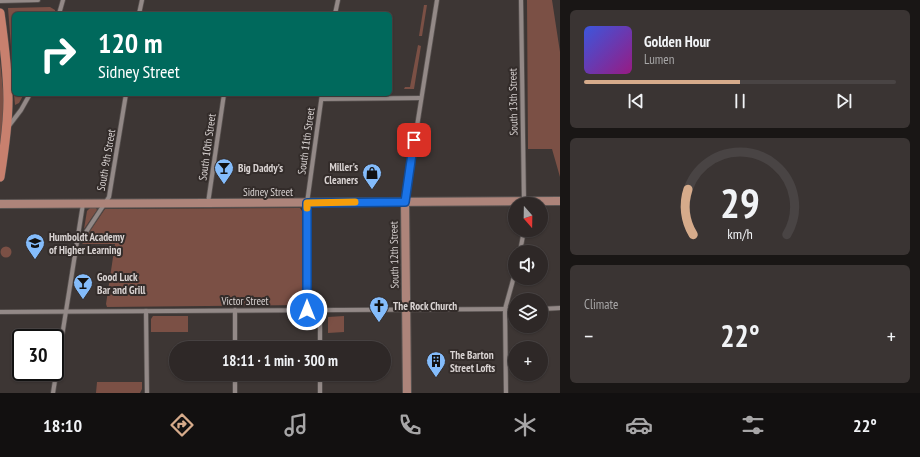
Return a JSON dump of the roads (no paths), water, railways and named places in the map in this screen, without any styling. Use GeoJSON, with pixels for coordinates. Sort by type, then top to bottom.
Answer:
{"type":"FeatureCollection","features":[{"type":"Feature","properties":{"kind":"main road"},"geometry":{"type":"LineString","coordinates":[[0,13],[7,72],[8,101],[7,129],[0,177]]}},
{"type":"Feature","properties":{"kind":"street"},"geometry":{"type":"LineString","coordinates":[[0,1],[38,0]]}},
{"type":"Feature","properties":{"kind":"street"},"geometry":{"type":"LineString","coordinates":[[60,12],[63,0]]}},
{"type":"Feature","properties":{"kind":"street"},"geometry":{"type":"LineString","coordinates":[[139,12],[142,0]]}},
{"type":"Feature","properties":{"kind":"street"},"geometry":{"type":"LineString","coordinates":[[335,12],[338,0]]}},
{"type":"Feature","properties":{"kind":"street","name":"South 12th Street"},"geometry":{"type":"LineString","coordinates":[[407,393],[405,202],[437,0]]}},
{"type":"Feature","properties":{"kind":"street","name":"South 13th Street"},"geometry":{"type":"LineString","coordinates":[[521,0],[524,197]]}},
{"type":"Feature","properties":{"kind":"street"},"geometry":{"type":"LineString","coordinates":[[7,129],[29,96]]}},
{"type":"Feature","properties":{"kind":"street","name":"South 9th Street"},"geometry":{"type":"LineString","coordinates":[[76,243],[86,232],[109,197],[126,96]]}},
{"type":"Feature","properties":{"kind":"street","name":"South 10th Street"},"geometry":{"type":"LineString","coordinates":[[208,203],[224,96]]}},
{"type":"Feature","properties":{"kind":"street"},"geometry":{"type":"LineString","coordinates":[[322,99],[421,98]]}},
{"type":"Feature","properties":{"kind":"street","name":"South 11th Street"},"geometry":{"type":"LineString","coordinates":[[307,310],[307,203],[322,99]]}},
{"type":"Feature","properties":{"kind":"street","name":"Sidney Street"},"geometry":{"type":"LineString","coordinates":[[548,202],[560,201]]}},
{"type":"Feature","properties":{"kind":"street"},"geometry":{"type":"LineString","coordinates":[[53,393],[83,203]]}},
{"type":"Feature","properties":{"kind":"street","name":"Sidney Street"},"geometry":{"type":"LineString","coordinates":[[0,204],[508,203]]}},
{"type":"Feature","properties":{"kind":"street"},"geometry":{"type":"LineString","coordinates":[[506,393],[506,309],[512,285]]}},
{"type":"Feature","properties":{"kind":"street"},"geometry":{"type":"LineString","coordinates":[[548,309],[560,308]]}},
{"type":"Feature","properties":{"kind":"street","name":"Victor Street"},"geometry":{"type":"LineString","coordinates":[[0,312],[506,309]]}},
{"type":"Feature","properties":{"kind":"street"},"geometry":{"type":"LineString","coordinates":[[235,310],[235,341]]}},
{"type":"Feature","properties":{"kind":"street"},"geometry":{"type":"LineString","coordinates":[[320,310],[320,341]]}},
{"type":"Feature","properties":{"kind":"street"},"geometry":{"type":"LineString","coordinates":[[146,311],[147,393]]}},
{"type":"Feature","properties":{"kind":"street"},"geometry":{"type":"LineString","coordinates":[[235,381],[235,393]]}},
{"type":"Feature","properties":{"kind":"street"},"geometry":{"type":"LineString","coordinates":[[320,381],[320,393]]}},
{"type":"Feature","properties":{"kind":"place","name":"Big Daddy's"},"geometry":{"type":"Point","coordinates":[224,185]}},
{"type":"Feature","properties":{"kind":"place","name":"Miller's Cleaners"},"geometry":{"type":"Point","coordinates":[372,190]}},
{"type":"Feature","properties":{"kind":"place","name":"Humboldt Academy of Higher Learning"},"geometry":{"type":"Point","coordinates":[35,260]}},
{"type":"Feature","properties":{"kind":"place","name":"Good Luck Bar and Grill"},"geometry":{"type":"Point","coordinates":[83,300]}},
{"type":"Feature","properties":{"kind":"place","name":"The Rock Church"},"geometry":{"type":"Point","coordinates":[379,323]}},
{"type":"Feature","properties":{"kind":"place","name":"The Barton Street Lofts"},"geometry":{"type":"Point","coordinates":[436,378]}}]}
